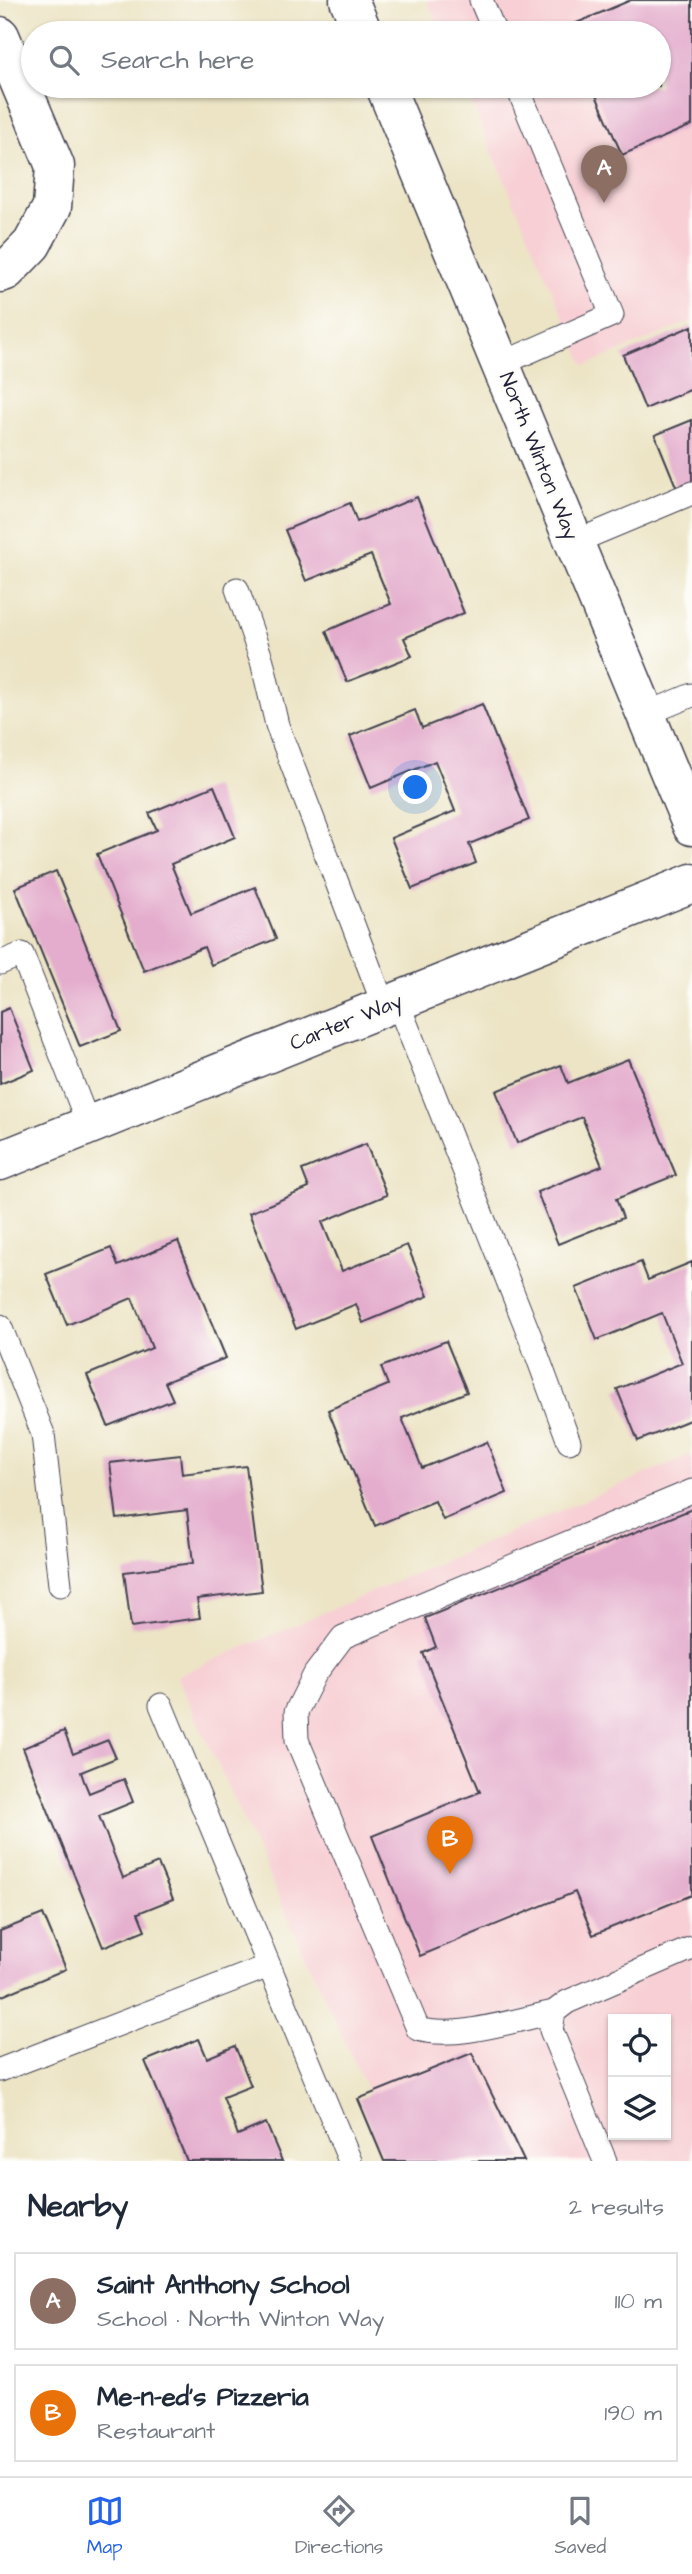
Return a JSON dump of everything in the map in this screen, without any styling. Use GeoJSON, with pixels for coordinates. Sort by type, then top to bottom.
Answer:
{"type":"FeatureCollection","features":[{"type":"Feature","properties":{"kind":"street"},"geometry":{"type":"LineString","coordinates":[[349,0],[358,21]]}},
{"type":"Feature","properties":{"kind":"street"},"geometry":{"type":"LineString","coordinates":[[0,36],[21,86]]}},
{"type":"Feature","properties":{"kind":"street"},"geometry":{"type":"LineString","coordinates":[[0,273],[6,271],[32,244],[52,207],[55,166],[26,98]]}},
{"type":"Feature","properties":{"kind":"street","name":"North Winton Way"},"geometry":{"type":"LineString","coordinates":[[390,98],[692,826]]}},
{"type":"Feature","properties":{"kind":"street","name":"Carter Way"},"geometry":{"type":"LineString","coordinates":[[0,1161],[692,883]]}},
{"type":"Feature","properties":{"kind":"lane"},"geometry":{"type":"LineString","coordinates":[[481,0],[490,21]]}},
{"type":"Feature","properties":{"kind":"lane"},"geometry":{"type":"LineString","coordinates":[[502,364],[612,315],[522,98]]}},
{"type":"Feature","properties":{"kind":"lane"},"geometry":{"type":"LineString","coordinates":[[575,542],[692,493]]}},
{"type":"Feature","properties":{"kind":"lane"},"geometry":{"type":"LineString","coordinates":[[237,589],[262,661],[277,725],[531,1339],[569,1442]]}},
{"type":"Feature","properties":{"kind":"lane"},"geometry":{"type":"LineString","coordinates":[[646,714],[692,695]]}},
{"type":"Feature","properties":{"kind":"lane"},"geometry":{"type":"LineString","coordinates":[[0,963],[22,954],[89,1126]]}},
{"type":"Feature","properties":{"kind":"lane"},"geometry":{"type":"LineString","coordinates":[[0,1325],[43,1434],[60,1585]]}},
{"type":"Feature","properties":{"kind":"lane"},"geometry":{"type":"LineString","coordinates":[[692,1491],[343,1637],[315,1674],[296,1712],[297,1740],[418,2029],[452,2033],[554,2012],[567,2002],[692,1948]]}},
{"type":"Feature","properties":{"kind":"lane"},"geometry":{"type":"LineString","coordinates":[[161,1705],[350,2161]]}},
{"type":"Feature","properties":{"kind":"lane"},"geometry":{"type":"LineString","coordinates":[[0,2070],[270,1966]]}},
{"type":"Feature","properties":{"kind":"lane"},"geometry":{"type":"LineString","coordinates":[[554,2012],[551,2030],[605,2161]]}},
{"type":"Feature","properties":{"kind":"shaded area"},"geometry":{"type":"Polygon","coordinates":[[[427,0],[692,0],[692,321],[585,366],[469,98],[671,98],[671,21],[437,21],[427,0]]]}},
{"type":"Feature","properties":{"kind":"shaded area"},"geometry":{"type":"Polygon","coordinates":[[[692,1454],[692,2161],[400,2161],[177,1676],[692,1454]]]}},
{"type":"Feature","properties":{"kind":"building"},"geometry":{"type":"Polygon","coordinates":[[[631,0],[692,0],[692,125],[622,155],[597,98],[671,98],[671,21],[581,21],[631,0]]]}},
{"type":"Feature","properties":{"kind":"building"},"geometry":{"type":"Polygon","coordinates":[[[692,326],[692,389],[645,409],[623,355],[692,326]]]}},
{"type":"Feature","properties":{"kind":"building"},"geometry":{"type":"Polygon","coordinates":[[[692,420],[692,483],[677,489],[655,435],[692,420]]]}},
{"type":"Feature","properties":{"kind":"building"},"geometry":{"type":"Polygon","coordinates":[[[417,497],[464,613],[404,638],[412,656],[347,682],[326,631],[391,604],[371,555],[306,581],[285,530],[350,503],[357,522],[417,497]]]}},
{"type":"Feature","properties":{"kind":"building"},"geometry":{"type":"Polygon","coordinates":[[[482,704],[529,820],[469,844],[476,863],[412,889],[391,838],[455,811],[435,761],[371,788],[350,736],[415,710],[422,728],[482,704]]]}},
{"type":"Feature","properties":{"kind":"building"},"geometry":{"type":"Polygon","coordinates":[[[214,786],[235,837],[171,864],[191,913],[255,887],[276,939],[211,965],[204,947],[144,971],[97,854],[157,830],[149,813],[214,786]]]}},
{"type":"Feature","properties":{"kind":"building"},"geometry":{"type":"Polygon","coordinates":[[[56,871],[121,1031],[80,1047],[15,888],[56,871]]]}},
{"type":"Feature","properties":{"kind":"building"},"geometry":{"type":"Polygon","coordinates":[[[9,1008],[34,1070],[0,1084],[0,1012],[9,1008]]]}},
{"type":"Feature","properties":{"kind":"building"},"geometry":{"type":"Polygon","coordinates":[[[628,1059],[676,1175],[616,1199],[623,1218],[558,1244],[537,1192],[602,1166],[582,1117],[517,1143],[496,1091],[561,1065],[568,1083],[628,1059]]]}},
{"type":"Feature","properties":{"kind":"building"},"geometry":{"type":"Polygon","coordinates":[[[366,1144],[387,1195],[322,1222],[342,1271],[407,1245],[428,1296],[363,1323],[356,1304],[296,1329],[249,1213],[309,1188],[302,1170],[366,1144]]]}},
{"type":"Feature","properties":{"kind":"building"},"geometry":{"type":"Polygon","coordinates":[[[178,1241],[226,1358],[165,1382],[173,1400],[108,1426],[87,1375],[152,1348],[132,1298],[67,1325],[46,1274],[111,1248],[118,1266],[178,1241]]]}},
{"type":"Feature","properties":{"kind":"building"},"geometry":{"type":"Polygon","coordinates":[[[641,1262],[648,1280],[692,1262],[692,1419],[638,1441],[617,1389],[682,1363],[662,1313],[597,1340],[576,1288],[641,1262]]]}},
{"type":"Feature","properties":{"kind":"building"},"geometry":{"type":"Polygon","coordinates":[[[446,1341],[467,1392],[402,1418],[422,1468],[487,1442],[507,1493],[443,1520],[435,1501],[375,1526],[328,1410],[388,1385],[381,1367],[446,1341]]]}},
{"type":"Feature","properties":{"kind":"building"},"geometry":{"type":"Polygon","coordinates":[[[180,1455],[182,1474],[246,1466],[262,1591],[197,1599],[200,1618],[131,1627],[124,1572],[193,1563],[187,1510],[117,1519],[110,1463],[180,1455]]]}},
{"type":"Feature","properties":{"kind":"building"},"geometry":{"type":"Polygon","coordinates":[[[692,1509],[692,1895],[593,1935],[575,1892],[420,1956],[372,1836],[480,1792],[423,1653],[436,1647],[425,1618],[692,1509]]]}},
{"type":"Feature","properties":{"kind":"building"},"geometry":{"type":"Polygon","coordinates":[[[64,1731],[73,1754],[108,1740],[116,1758],[81,1772],[89,1793],[124,1779],[133,1802],[99,1816],[123,1878],[158,1863],[173,1899],[138,1913],[145,1930],[103,1947],[23,1748],[64,1731]]]}},
{"type":"Feature","properties":{"kind":"building"},"geometry":{"type":"Polygon","coordinates":[[[43,1914],[66,1969],[0,1997],[0,1931],[43,1914]]]}},
{"type":"Feature","properties":{"kind":"building"},"geometry":{"type":"Polygon","coordinates":[[[199,2039],[207,2058],[235,2046],[251,2086],[223,2097],[238,2135],[266,2123],[282,2161],[187,2161],[145,2061],[199,2039]]]}},
{"type":"Feature","properties":{"kind":"building"},"geometry":{"type":"Polygon","coordinates":[[[472,2053],[524,2161],[384,2161],[358,2099],[472,2053]]]}},
{"type":"Feature","properties":{"kind":"place","name":"Saint Anthony School"},"geometry":{"type":"Point","coordinates":[604,203]}},
{"type":"Feature","properties":{"kind":"place","name":"Me-n-ed's Pizzeria"},"geometry":{"type":"Point","coordinates":[450,1874]}}]}
